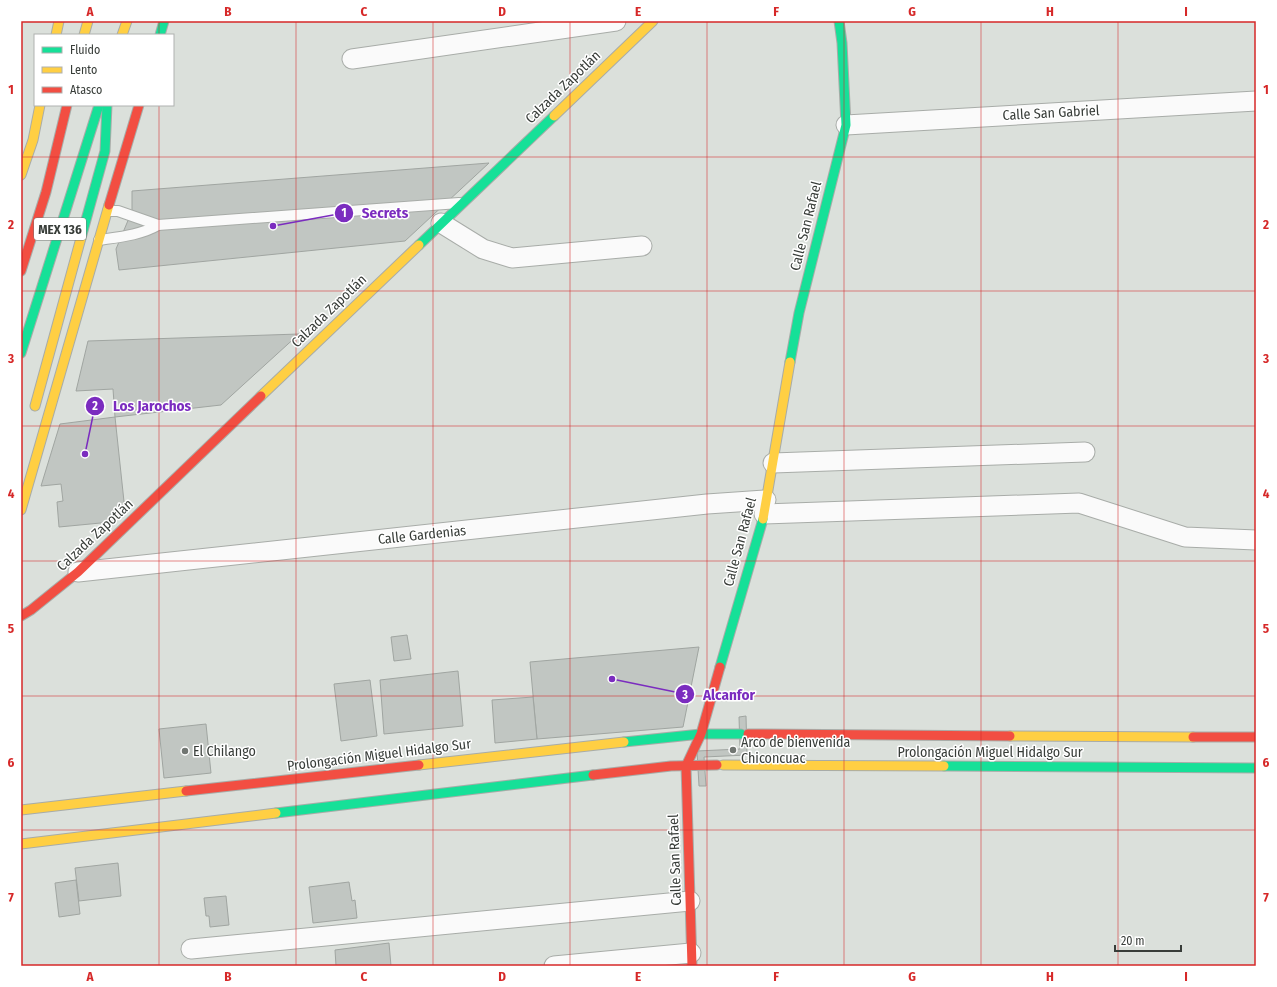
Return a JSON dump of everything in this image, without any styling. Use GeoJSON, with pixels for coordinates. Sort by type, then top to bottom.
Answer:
{"type":"FeatureCollection","features":[{"type":"Feature","properties":{"kind":"main road"},"geometry":{"type":"LineString","coordinates":[[56,34],[59,21]]}},
{"type":"Feature","properties":{"kind":"main road"},"geometry":{"type":"LineString","coordinates":[[84,34],[88,21]]}},
{"type":"Feature","properties":{"kind":"main road"},"geometry":{"type":"LineString","coordinates":[[122,34],[126,21]]}},
{"type":"Feature","properties":{"kind":"main road"},"geometry":{"type":"LineString","coordinates":[[160,34],[164,21]]}},
{"type":"Feature","properties":{"kind":"main road","name":"Calzada Zapotlán"},"geometry":{"type":"LineString","coordinates":[[21,616],[31,610],[78,572],[652,21]]}},
{"type":"Feature","properties":{"kind":"main road","name":"Calle San Rafael"},"geometry":{"type":"LineString","coordinates":[[692,959],[686,766],[701,734],[765,507],[799,313],[846,126],[842,43],[839,21]]}},
{"type":"Feature","properties":{"kind":"main road"},"geometry":{"type":"LineString","coordinates":[[21,175],[33,140],[40,106]]}},
{"type":"Feature","properties":{"kind":"main road","name":"MEX 136"},"geometry":{"type":"LineString","coordinates":[[21,271],[46,192],[67,106]]}},
{"type":"Feature","properties":{"kind":"main road","name":"MEX 136"},"geometry":{"type":"LineString","coordinates":[[21,353],[99,106]]}},
{"type":"Feature","properties":{"kind":"main road"},"geometry":{"type":"LineString","coordinates":[[32,419],[105,151],[108,106]]}},
{"type":"Feature","properties":{"kind":"main road"},"geometry":{"type":"LineString","coordinates":[[21,510],[139,106]]}},
{"type":"Feature","properties":{"kind":"main road"},"geometry":{"type":"LineString","coordinates":[[26,224],[46,192]]}},
{"type":"Feature","properties":{"kind":"main road","name":"Prolongación Miguel Hidalgo Sur"},"geometry":{"type":"LineString","coordinates":[[21,810],[701,734],[1256,737]]}},
{"type":"Feature","properties":{"kind":"main road","name":"Prolongación Miguel Hidalgo Sur"},"geometry":{"type":"LineString","coordinates":[[21,844],[663,767],[720,765],[1256,768]]}},
{"type":"Feature","properties":{"kind":"street"},"geometry":{"type":"LineString","coordinates":[[352,59],[616,21]]}},
{"type":"Feature","properties":{"kind":"street","name":"Calle San Gabriel"},"geometry":{"type":"LineString","coordinates":[[846,126],[1256,101]]}},
{"type":"Feature","properties":{"kind":"street"},"geometry":{"type":"LineString","coordinates":[[441,223],[483,250],[512,258],[642,246]]}},
{"type":"Feature","properties":{"kind":"street"},"geometry":{"type":"LineString","coordinates":[[773,463],[1085,452]]}},
{"type":"Feature","properties":{"kind":"street","name":"Calle Gardenias"},"geometry":{"type":"LineString","coordinates":[[78,572],[707,504],[765,507],[1079,503],[1185,537],[1256,540]]}},
{"type":"Feature","properties":{"kind":"street"},"geometry":{"type":"LineString","coordinates":[[191,949],[690,901]]}},
{"type":"Feature","properties":{"kind":"street"},"geometry":{"type":"LineString","coordinates":[[554,966],[692,959]]}},
{"type":"Feature","properties":{"kind":"lane"},"geometry":{"type":"LineString","coordinates":[[99,240],[121,237],[150,229],[158,225],[463,202]]}},
{"type":"Feature","properties":{"kind":"lane"},"geometry":{"type":"LineString","coordinates":[[108,211],[118,211],[158,225]]}},
{"type":"Feature","properties":{"kind":"building"},"geometry":{"type":"Polygon","coordinates":[[[489,163],[405,241],[119,270],[116,249],[132,211],[132,191],[489,163]]]}},
{"type":"Feature","properties":{"kind":"building"},"geometry":{"type":"Polygon","coordinates":[[[299,334],[221,405],[115,417],[113,389],[76,391],[88,341],[299,334]]]}},
{"type":"Feature","properties":{"kind":"building"},"geometry":{"type":"Polygon","coordinates":[[[115,417],[125,511],[111,522],[59,527],[57,502],[63,501],[61,484],[41,486],[60,424],[115,417]]]}},
{"type":"Feature","properties":{"kind":"building"},"geometry":{"type":"Polygon","coordinates":[[[407,635],[411,659],[394,661],[391,637],[407,635]]]}},
{"type":"Feature","properties":{"kind":"building"},"geometry":{"type":"Polygon","coordinates":[[[699,647],[683,727],[537,739],[530,662],[699,647]]]}},
{"type":"Feature","properties":{"kind":"building"},"geometry":{"type":"Polygon","coordinates":[[[458,671],[463,726],[384,734],[380,680],[458,671]]]}},
{"type":"Feature","properties":{"kind":"building"},"geometry":{"type":"Polygon","coordinates":[[[370,680],[377,736],[341,741],[334,684],[370,680]]]}},
{"type":"Feature","properties":{"kind":"building"},"geometry":{"type":"Polygon","coordinates":[[[533,697],[537,739],[495,743],[492,700],[533,697]]]}},
{"type":"Feature","properties":{"kind":"building","name":"Arco de bienvenida Chiconcuac"},"geometry":{"type":"Polygon","coordinates":[[[746,716],[747,755],[704,757],[706,786],[699,786],[697,751],[740,749],[739,717],[746,716]]]}},
{"type":"Feature","properties":{"kind":"building","name":"El Chilango"},"geometry":{"type":"Polygon","coordinates":[[[206,724],[211,773],[164,778],[159,729],[206,724]]]}},
{"type":"Feature","properties":{"kind":"building"},"geometry":{"type":"Polygon","coordinates":[[[118,863],[121,896],[79,901],[75,868],[118,863]]]}},
{"type":"Feature","properties":{"kind":"building"},"geometry":{"type":"Polygon","coordinates":[[[76,880],[80,914],[59,917],[55,883],[76,880]]]}},
{"type":"Feature","properties":{"kind":"building"},"geometry":{"type":"Polygon","coordinates":[[[349,882],[352,901],[355,900],[357,918],[313,923],[309,887],[349,882]]]}},
{"type":"Feature","properties":{"kind":"building"},"geometry":{"type":"Polygon","coordinates":[[[226,896],[229,925],[210,927],[209,916],[206,916],[204,898],[226,896]]]}},
{"type":"Feature","properties":{"kind":"building"},"geometry":{"type":"Polygon","coordinates":[[[389,943],[391,966],[336,966],[335,950],[389,943]]]}},
{"type":"Feature","properties":{"kind":"traffic: fast"},"geometry":{"type":"LineString","coordinates":[[160,34],[164,21]]}},
{"type":"Feature","properties":{"kind":"traffic: fast"},"geometry":{"type":"LineString","coordinates":[[790,362],[799,313],[846,125],[842,43],[839,21]]}},
{"type":"Feature","properties":{"kind":"traffic: fast"},"geometry":{"type":"LineString","coordinates":[[21,353],[99,106]]}},
{"type":"Feature","properties":{"kind":"traffic: fast"},"geometry":{"type":"LineString","coordinates":[[81,238],[105,151],[107,106]]}},
{"type":"Feature","properties":{"kind":"traffic: fast"},"geometry":{"type":"LineString","coordinates":[[419,245],[554,116]]}},
{"type":"Feature","properties":{"kind":"traffic: fast"},"geometry":{"type":"LineString","coordinates":[[720,667],[763,519]]}},
{"type":"Feature","properties":{"kind":"traffic: fast"},"geometry":{"type":"LineString","coordinates":[[624,742],[701,734],[741,734]]}},
{"type":"Feature","properties":{"kind":"traffic: fast"},"geometry":{"type":"LineString","coordinates":[[944,766],[1256,768]]}},
{"type":"Feature","properties":{"kind":"traffic: fast"},"geometry":{"type":"LineString","coordinates":[[276,813],[593,775]]}},
{"type":"Feature","properties":{"kind":"traffic: slow"},"geometry":{"type":"LineString","coordinates":[[56,34],[59,21]]}},
{"type":"Feature","properties":{"kind":"traffic: slow"},"geometry":{"type":"LineString","coordinates":[[84,34],[88,21]]}},
{"type":"Feature","properties":{"kind":"traffic: slow"},"geometry":{"type":"LineString","coordinates":[[122,34],[127,21]]}},
{"type":"Feature","properties":{"kind":"traffic: slow"},"geometry":{"type":"LineString","coordinates":[[554,116],[653,21]]}},
{"type":"Feature","properties":{"kind":"traffic: slow"},"geometry":{"type":"LineString","coordinates":[[21,175],[33,140],[40,106]]}},
{"type":"Feature","properties":{"kind":"traffic: slow"},"geometry":{"type":"LineString","coordinates":[[21,510],[109,205]]}},
{"type":"Feature","properties":{"kind":"traffic: slow"},"geometry":{"type":"LineString","coordinates":[[35,406],[81,238]]}},
{"type":"Feature","properties":{"kind":"traffic: slow"},"geometry":{"type":"LineString","coordinates":[[261,396],[419,245]]}},
{"type":"Feature","properties":{"kind":"traffic: slow"},"geometry":{"type":"LineString","coordinates":[[763,519],[790,362]]}},
{"type":"Feature","properties":{"kind":"traffic: slow"},"geometry":{"type":"LineString","coordinates":[[1010,736],[1193,737]]}},
{"type":"Feature","properties":{"kind":"traffic: slow"},"geometry":{"type":"LineString","coordinates":[[419,765],[624,742]]}},
{"type":"Feature","properties":{"kind":"traffic: slow"},"geometry":{"type":"LineString","coordinates":[[723,765],[944,766]]}},
{"type":"Feature","properties":{"kind":"traffic: slow"},"geometry":{"type":"LineString","coordinates":[[21,810],[186,791]]}},
{"type":"Feature","properties":{"kind":"traffic: slow"},"geometry":{"type":"LineString","coordinates":[[21,844],[276,813]]}},
{"type":"Feature","properties":{"kind":"traffic: jam"},"geometry":{"type":"LineString","coordinates":[[21,271],[46,192],[67,106]]}},
{"type":"Feature","properties":{"kind":"traffic: jam"},"geometry":{"type":"LineString","coordinates":[[109,205],[139,106]]}},
{"type":"Feature","properties":{"kind":"traffic: jam"},"geometry":{"type":"LineString","coordinates":[[21,616],[31,610],[78,572],[261,396]]}},
{"type":"Feature","properties":{"kind":"traffic: jam"},"geometry":{"type":"LineString","coordinates":[[692,966],[686,766],[701,734],[720,667]]}},
{"type":"Feature","properties":{"kind":"traffic: jam"},"geometry":{"type":"LineString","coordinates":[[748,734],[1010,736]]}},
{"type":"Feature","properties":{"kind":"traffic: jam"},"geometry":{"type":"LineString","coordinates":[[1193,737],[1256,737]]}},
{"type":"Feature","properties":{"kind":"traffic: jam"},"geometry":{"type":"LineString","coordinates":[[186,791],[419,765]]}},
{"type":"Feature","properties":{"kind":"traffic: jam"},"geometry":{"type":"LineString","coordinates":[[593,775],[671,766],[717,765]]}},
{"type":"Feature","properties":{"kind":"place","name":"Secrets"},"geometry":{"type":"Point","coordinates":[273,226]}},
{"type":"Feature","properties":{"kind":"place","name":"Los Jarochos"},"geometry":{"type":"Point","coordinates":[85,454]}},
{"type":"Feature","properties":{"kind":"place","name":"Alcanfor"},"geometry":{"type":"Point","coordinates":[612,679]}},
{"type":"Feature","properties":{"kind":"place","name":"Arco de bienvenida Chiconcuac"},"geometry":{"type":"Point","coordinates":[733,750]}},
{"type":"Feature","properties":{"kind":"place","name":"El Chilango"},"geometry":{"type":"Point","coordinates":[185,751]}}]}
